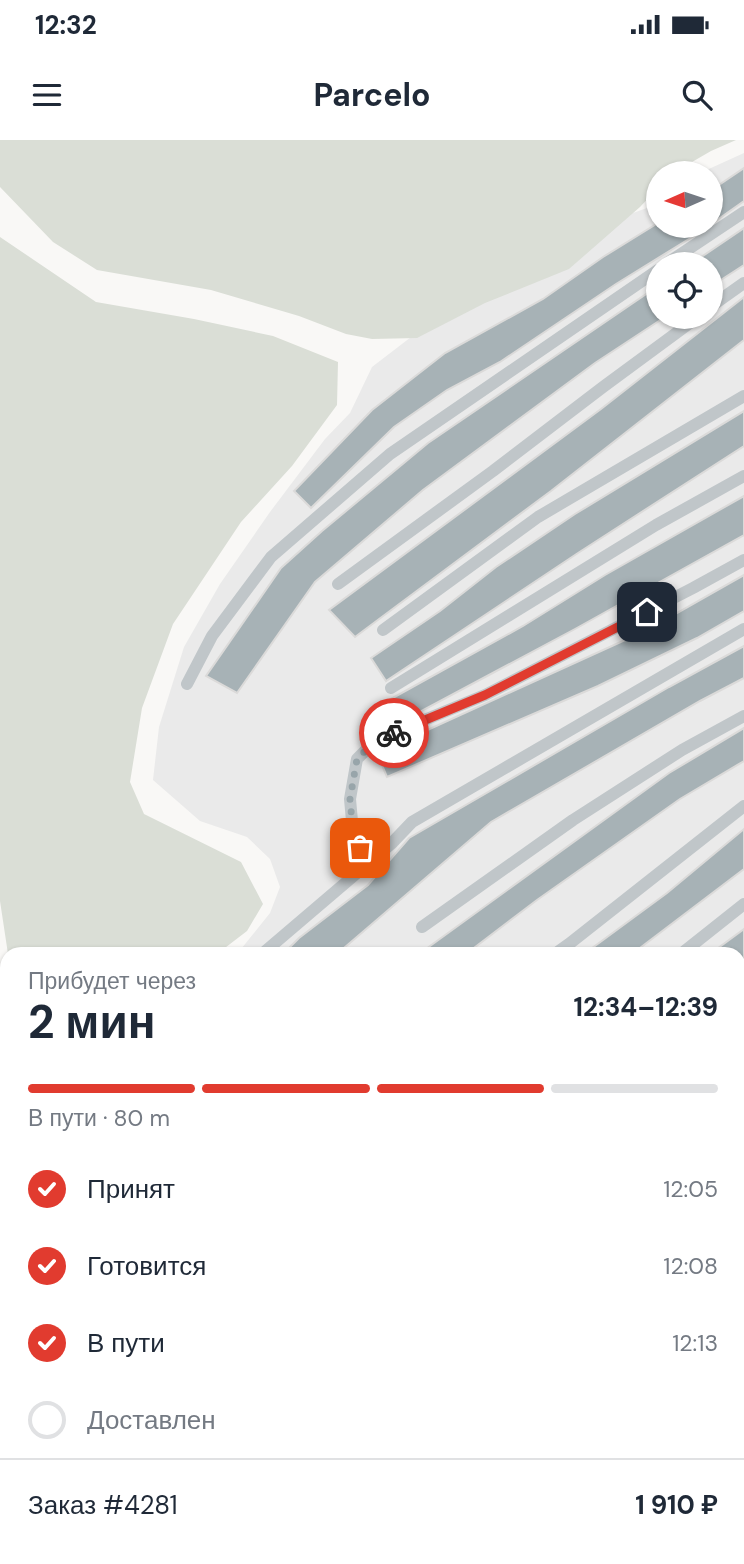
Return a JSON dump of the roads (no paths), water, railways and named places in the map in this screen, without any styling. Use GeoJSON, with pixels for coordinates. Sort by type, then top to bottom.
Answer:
{"type":"FeatureCollection","features":[{"type":"Feature","properties":{"kind":"lane"},"geometry":{"type":"LineString","coordinates":[[684,252],[744,212]]}},
{"type":"Feature","properties":{"kind":"lane"},"geometry":{"type":"LineString","coordinates":[[187,684],[212,636],[271,557],[390,454],[646,278]]}},
{"type":"Feature","properties":{"kind":"lane"},"geometry":{"type":"LineString","coordinates":[[723,298],[744,283]]}},
{"type":"Feature","properties":{"kind":"lane"},"geometry":{"type":"LineString","coordinates":[[338,584],[682,329]]}},
{"type":"Feature","properties":{"kind":"lane"},"geometry":{"type":"LineString","coordinates":[[383,630],[538,517],[744,396]]}},
{"type":"Feature","properties":{"kind":"lane"},"geometry":{"type":"LineString","coordinates":[[391,688],[656,525],[744,476]]}},
{"type":"Feature","properties":{"kind":"lane"},"geometry":{"type":"LineString","coordinates":[[368,864],[353,832],[350,799],[357,759],[376,740],[485,695],[744,560]]}},
{"type":"Feature","properties":{"kind":"lane"},"geometry":{"type":"LineString","coordinates":[[270,947],[391,844],[412,822],[744,629]]}},
{"type":"Feature","properties":{"kind":"lane"},"geometry":{"type":"LineString","coordinates":[[422,927],[573,820],[682,750],[744,716]]}},
{"type":"Feature","properties":{"kind":"lane"},"geometry":{"type":"LineString","coordinates":[[565,947],[744,806]]}},
{"type":"Feature","properties":{"kind":"lane"},"geometry":{"type":"LineString","coordinates":[[690,947],[744,904]]}}]}
